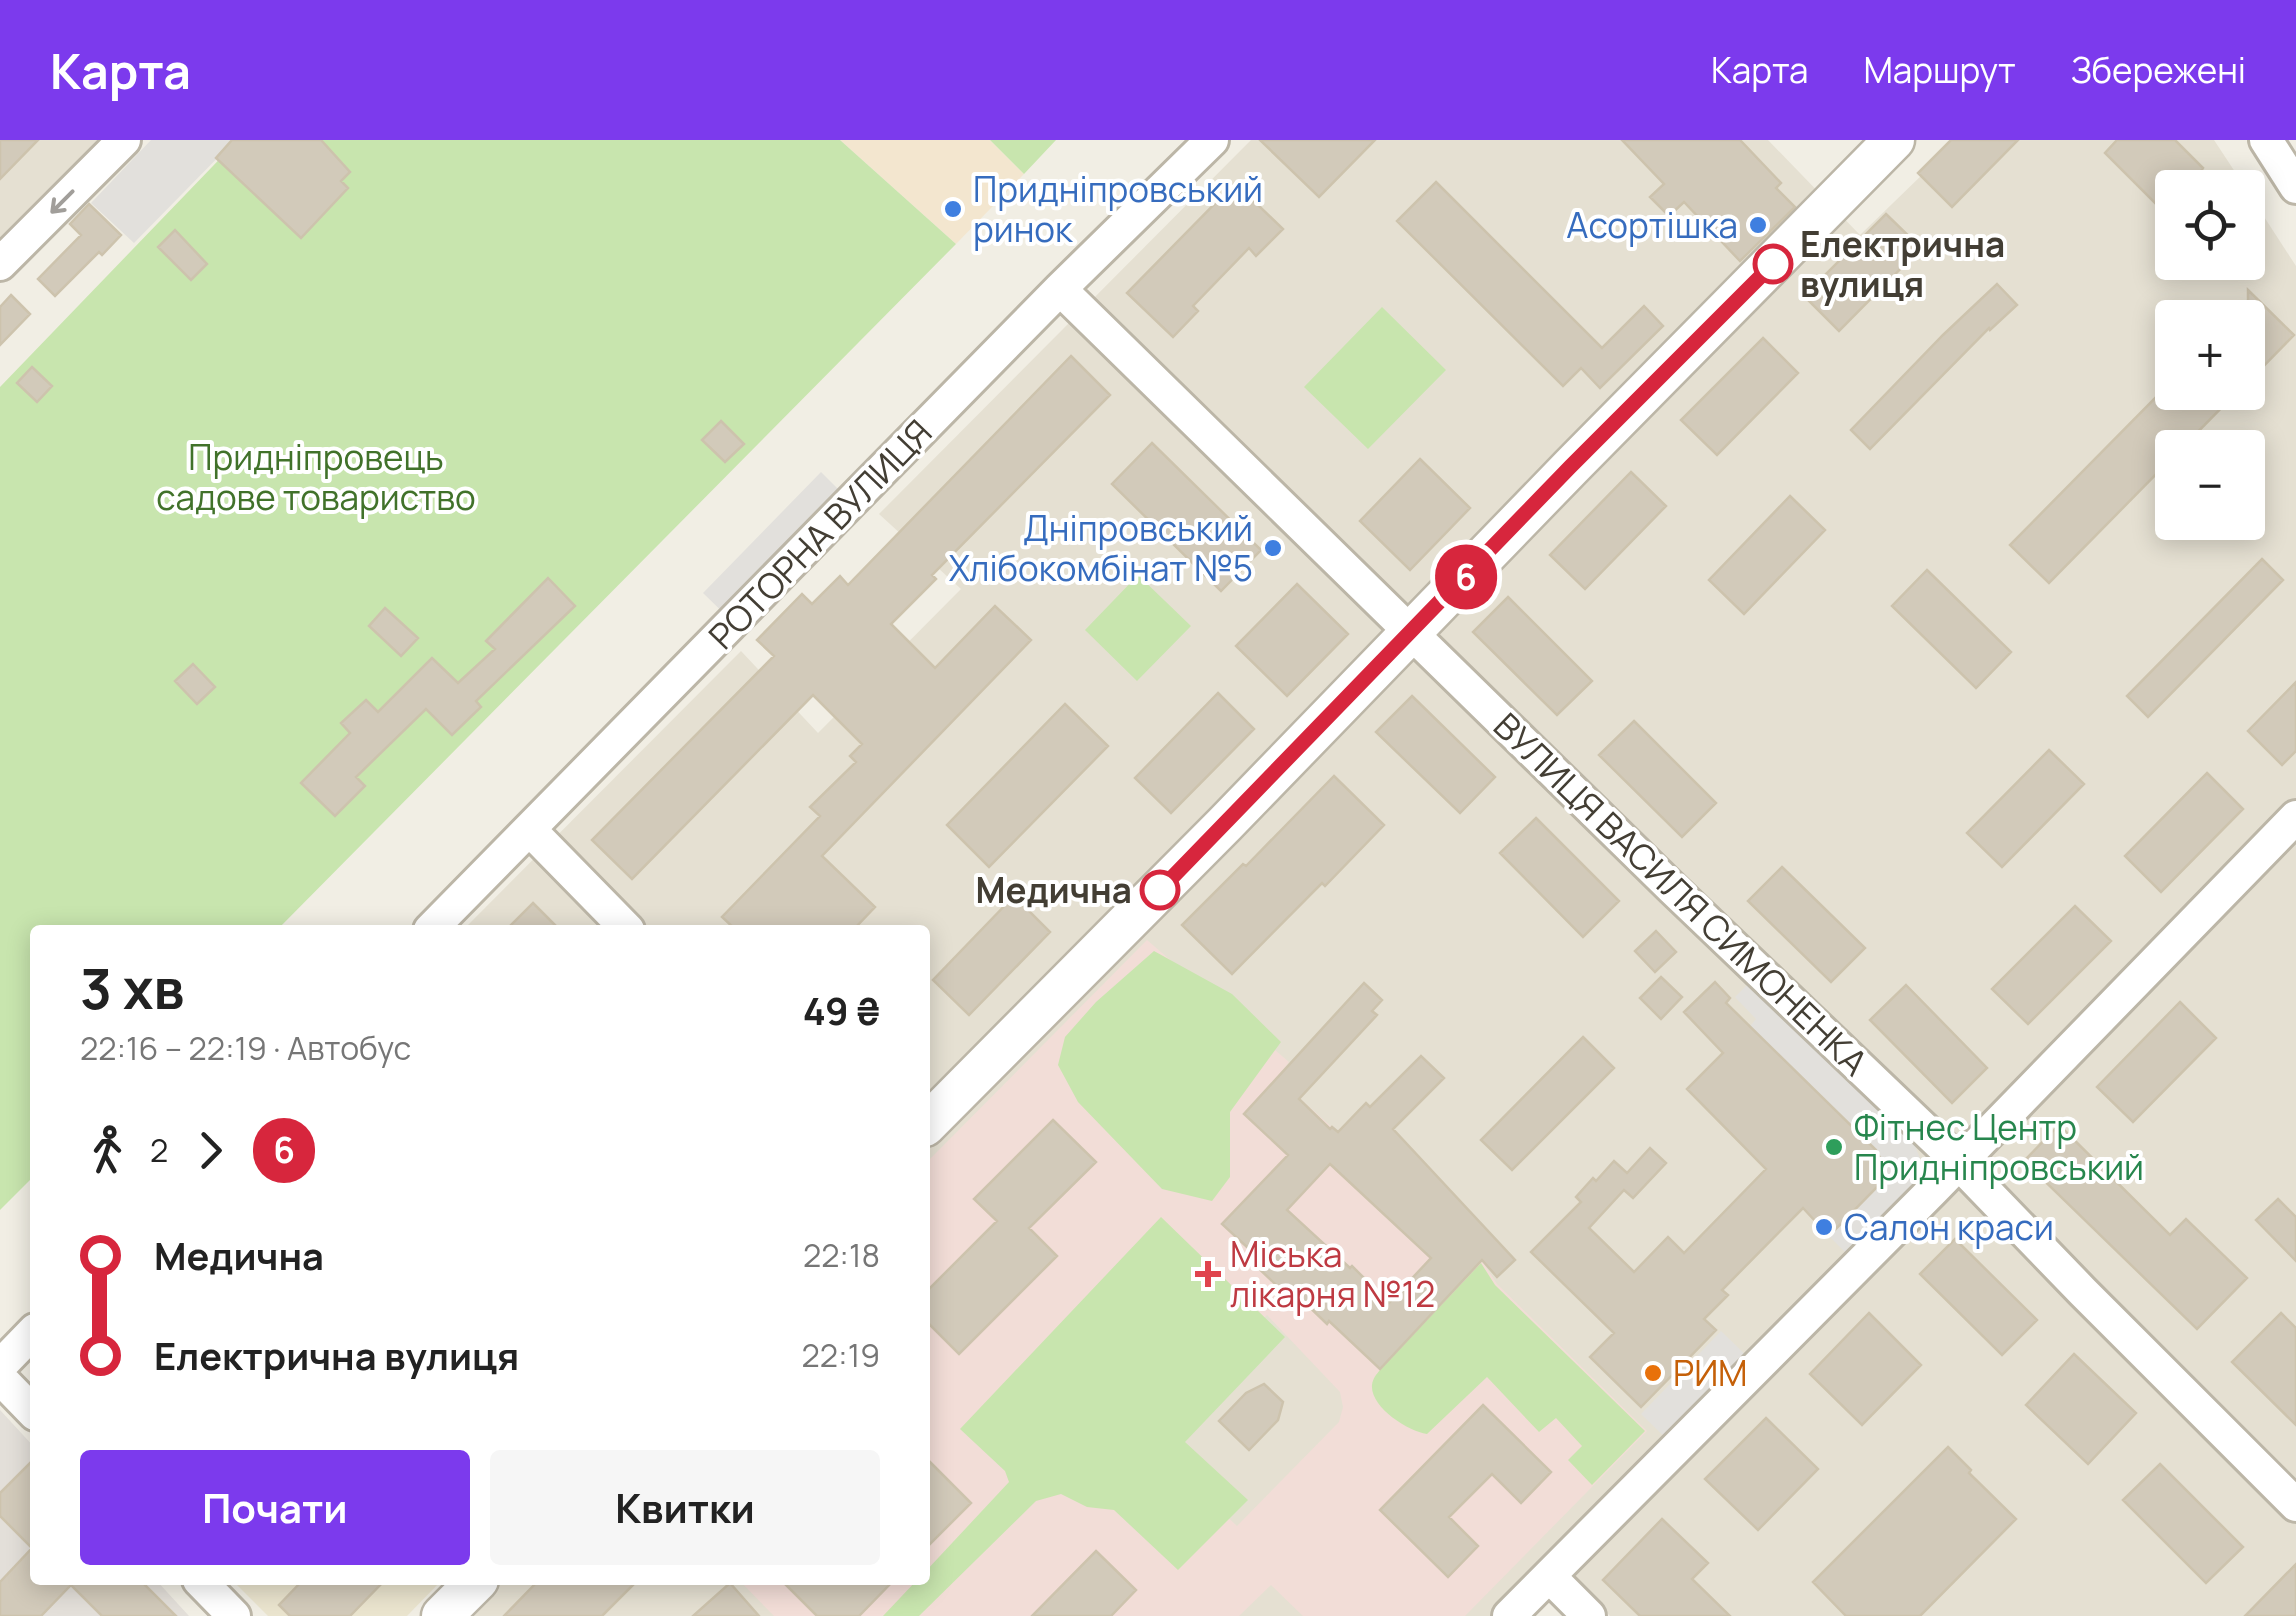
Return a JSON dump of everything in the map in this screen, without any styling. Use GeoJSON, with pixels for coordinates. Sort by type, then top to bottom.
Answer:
{"type":"FeatureCollection","features":[{"type":"Feature","properties":{"kind":"street"},"geometry":{"type":"LineString","coordinates":[[0,264],[124,140]]}},
{"type":"Feature","properties":{"kind":"street","name":"РОТОРНА ВУЛИЦЯ"},"geometry":{"type":"LineString","coordinates":[[435,925],[1060,289],[1212,140]]}},
{"type":"Feature","properties":{"kind":"street"},"geometry":{"type":"LineString","coordinates":[[930,1121],[1894,140]]}},
{"type":"Feature","properties":{"kind":"street"},"geometry":{"type":"LineString","coordinates":[[2266,140],[2296,187]]}},
{"type":"Feature","properties":{"kind":"street","name":"ВУЛИЦЯ ВАСИЛЯ СИМОНЕНКА"},"geometry":{"type":"LineString","coordinates":[[1060,289],[1959,1164],[2296,1506]]}},
{"type":"Feature","properties":{"kind":"street"},"geometry":{"type":"LineString","coordinates":[[1508,1616],[1959,1164],[2296,817]]}},
{"type":"Feature","properties":{"kind":"street"},"geometry":{"type":"LineString","coordinates":[[530,830],[623,925]]}},
{"type":"Feature","properties":{"kind":"street"},"geometry":{"type":"LineString","coordinates":[[0,1366],[30,1335]]}},
{"type":"Feature","properties":{"kind":"street"},"geometry":{"type":"LineString","coordinates":[[0,1378],[30,1409]]}},
{"type":"Feature","properties":{"kind":"street"},"geometry":{"type":"LineString","coordinates":[[1549,1576],[1590,1616]]}},
{"type":"Feature","properties":{"kind":"street"},"geometry":{"type":"LineString","coordinates":[[203,1585],[234,1616]]}},
{"type":"Feature","properties":{"kind":"street"},"geometry":{"type":"LineString","coordinates":[[442,1616],[473,1585]]}},
{"type":"Feature","properties":{"kind":"shaded area"},"geometry":{"type":"Polygon","coordinates":[[[0,140],[103,140],[0,246],[0,140]]]}},
{"type":"Feature","properties":{"kind":"shaded area"},"geometry":{"type":"Polygon","coordinates":[[[151,140],[235,140],[134,243],[91,203],[151,140]]]}},
{"type":"Feature","properties":{"kind":"shaded area","name":"Придніпровський ринок"},"geometry":{"type":"Polygon","coordinates":[[[840,140],[990,140],[1024,174],[956,244],[840,140]]]}},
{"type":"Feature","properties":{"kind":"shaded area"},"geometry":{"type":"Polygon","coordinates":[[[1251,140],[1768,140],[1860,235],[1958,140],[2214,140],[2234,170],[2155,170],[2155,280],[2265,280],[2265,218],[2296,266],[2296,1616],[1610,1616],[1569,1576],[1530,1616],[468,1616],[497,1585],[930,1585],[930,925],[468,925],[741,651],[818,733],[961,589],[879,514],[1251,140]]]}},
{"type":"Feature","properties":{"kind":"shaded area"},"geometry":{"type":"Polygon","coordinates":[[[821,472],[858,509],[740,629],[703,593],[821,472]]]}},
{"type":"Feature","properties":{"kind":"shaded area","name":"Міська лікарня №12"},"geometry":{"type":"Polygon","coordinates":[[[1147,940],[1289,1062],[1277,1078],[1484,1264],[1497,1284],[1647,1431],[1465,1616],[1303,1616],[1271,1585],[1239,1616],[774,1616],[744,1585],[930,1585],[930,1159],[1147,940]],[[1267,1315],[1191,1391],[1174,1466],[1237,1526],[1339,1422],[1343,1407],[1340,1392],[1267,1315]]]}},
{"type":"Feature","properties":{"kind":"shaded area"},"geometry":{"type":"Polygon","coordinates":[[[1749,983],[1914,1144],[1920,1158],[1912,1185],[1847,1254],[1829,1236],[1879,1185],[1883,1176],[1880,1158],[1750,1026],[1756,1019],[1735,997],[1749,983]]]}},
{"type":"Feature","properties":{"kind":"shaded area"},"geometry":{"type":"Polygon","coordinates":[[[1721,1331],[1758,1367],[1676,1448],[1641,1414],[1721,1331]]]}},
{"type":"Feature","properties":{"kind":"shaded area"},"geometry":{"type":"Polygon","coordinates":[[[0,1410],[30,1443],[30,1585],[161,1585],[189,1616],[0,1616],[0,1410]]]}},
{"type":"Feature","properties":{"kind":"shaded area"},"geometry":{"type":"Polygon","coordinates":[[[237,1585],[437,1585],[407,1616],[268,1616],[237,1585]]]}},
{"type":"Feature","properties":{"kind":"green space","name":"Придніпровець садове товариство"},"geometry":{"type":"Polygon","coordinates":[[[238,140],[840,140],[956,244],[282,925],[30,925],[30,1180],[0,1210],[0,387],[238,140]]]}},
{"type":"Feature","properties":{"kind":"green space"},"geometry":{"type":"Polygon","coordinates":[[[990,140],[1056,140],[1024,174],[990,140]]]}},
{"type":"Feature","properties":{"kind":"green space"},"geometry":{"type":"Polygon","coordinates":[[[1382,307],[1446,370],[1368,449],[1304,387],[1382,307]]]}},
{"type":"Feature","properties":{"kind":"green space"},"geometry":{"type":"Polygon","coordinates":[[[1138,575],[1191,626],[1137,681],[1085,630],[1138,575]]]}},
{"type":"Feature","properties":{"kind":"green space"},"geometry":{"type":"Polygon","coordinates":[[[1154,951],[1232,994],[1281,1042],[1230,1112],[1230,1177],[1212,1201],[1162,1189],[1078,1102],[1058,1065],[1065,1037],[1096,1002],[1154,951]]]}},
{"type":"Feature","properties":{"kind":"green space"},"geometry":{"type":"Polygon","coordinates":[[[1161,1217],[1285,1337],[1185,1442],[1248,1500],[1178,1570],[1114,1510],[1087,1507],[1061,1494],[1036,1501],[919,1616],[883,1616],[912,1585],[930,1585],[930,1567],[1009,1482],[1005,1471],[960,1429],[1161,1217]]]}},
{"type":"Feature","properties":{"kind":"green space"},"geometry":{"type":"Polygon","coordinates":[[[1481,1263],[1495,1285],[1645,1431],[1592,1485],[1568,1460],[1582,1446],[1556,1418],[1539,1432],[1487,1377],[1427,1434],[1401,1423],[1377,1402],[1372,1385],[1376,1375],[1481,1263]]]}},
{"type":"Feature","properties":{"kind":"building"},"geometry":{"type":"Polygon","coordinates":[[[0,140],[38,140],[0,179],[0,140]]]}},
{"type":"Feature","properties":{"kind":"building"},"geometry":{"type":"Polygon","coordinates":[[[232,140],[321,140],[350,172],[341,181],[348,188],[301,238],[216,158],[232,140]]]}},
{"type":"Feature","properties":{"kind":"building"},"geometry":{"type":"Polygon","coordinates":[[[1260,140],[1375,140],[1319,197],[1260,140]]]}},
{"type":"Feature","properties":{"kind":"building"},"geometry":{"type":"Polygon","coordinates":[[[1622,140],[1740,140],[1781,183],[1776,188],[1795,207],[1740,261],[1684,202],[1669,216],[1650,197],[1664,184],[1622,140]]]}},
{"type":"Feature","properties":{"kind":"building"},"geometry":{"type":"Polygon","coordinates":[[[1951,140],[2018,140],[1952,207],[1918,173],[1951,140]]]}},
{"type":"Feature","properties":{"kind":"building"},"geometry":{"type":"Polygon","coordinates":[[[2117,140],[2175,140],[2203,168],[2155,170],[2155,203],[2105,153],[2117,140]]]}},
{"type":"Feature","properties":{"kind":"building"},"geometry":{"type":"Polygon","coordinates":[[[1436,182],[1602,348],[1644,306],[1663,326],[1600,388],[1581,368],[1563,386],[1397,221],[1436,182]]]}},
{"type":"Feature","properties":{"kind":"building"},"geometry":{"type":"Polygon","coordinates":[[[1235,183],[1283,229],[1256,256],[1249,248],[1193,306],[1198,311],[1173,337],[1127,293],[1235,183]]]}},
{"type":"Feature","properties":{"kind":"building"},"geometry":{"type":"Polygon","coordinates":[[[89,204],[121,235],[55,296],[38,279],[81,235],[70,224],[89,204]]]}},
{"type":"Feature","properties":{"kind":"building"},"geometry":{"type":"Polygon","coordinates":[[[1886,214],[1921,248],[1839,331],[1804,296],[1886,214]]]}},
{"type":"Feature","properties":{"kind":"building"},"geometry":{"type":"Polygon","coordinates":[[[175,230],[207,264],[191,280],[158,247],[175,230]]]}},
{"type":"Feature","properties":{"kind":"building"},"geometry":{"type":"Polygon","coordinates":[[[1997,284],[2017,305],[1989,328],[1870,449],[1851,430],[1997,284]]]}},
{"type":"Feature","properties":{"kind":"building"},"geometry":{"type":"Polygon","coordinates":[[[11,295],[30,314],[0,345],[0,307],[11,295]]]}},
{"type":"Feature","properties":{"kind":"building"},"geometry":{"type":"Polygon","coordinates":[[[2265,307],[2294,335],[2265,365],[2265,307]]]}},
{"type":"Feature","properties":{"kind":"building"},"geometry":{"type":"Polygon","coordinates":[[[1763,338],[1798,373],[1717,455],[1681,420],[1763,338]]]}},
{"type":"Feature","properties":{"kind":"building"},"geometry":{"type":"Polygon","coordinates":[[[1071,356],[1110,395],[932,575],[936,579],[891,624],[935,668],[995,606],[1031,640],[822,856],[875,907],[858,925],[731,925],[722,917],[820,816],[810,807],[856,762],[850,756],[862,744],[813,695],[632,879],[592,840],[774,656],[757,640],[802,594],[812,604],[840,576],[848,585],[1071,356]]]}},
{"type":"Feature","properties":{"kind":"building"},"geometry":{"type":"Polygon","coordinates":[[[32,367],[52,386],[37,402],[17,383],[32,367]]]}},
{"type":"Feature","properties":{"kind":"building"},"geometry":{"type":"Polygon","coordinates":[[[2155,398],[2155,410],[2219,410],[2200,430],[2155,430],[2155,475],[2049,583],[2010,545],[2155,398]]]}},
{"type":"Feature","properties":{"kind":"building"},"geometry":{"type":"Polygon","coordinates":[[[721,421],[744,444],[725,462],[702,440],[721,421]]]}},
{"type":"Feature","properties":{"kind":"building"},"geometry":{"type":"Polygon","coordinates":[[[1152,443],[1261,550],[1221,591],[1112,484],[1152,443]]]}},
{"type":"Feature","properties":{"kind":"building"},"geometry":{"type":"Polygon","coordinates":[[[1420,459],[1470,508],[1410,570],[1360,521],[1420,459]]]}},
{"type":"Feature","properties":{"kind":"building"},"geometry":{"type":"Polygon","coordinates":[[[1631,472],[1666,506],[1585,589],[1550,555],[1631,472]]]}},
{"type":"Feature","properties":{"kind":"building"},"geometry":{"type":"Polygon","coordinates":[[[1790,496],[1825,530],[1744,614],[1709,580],[1790,496]]]}},
{"type":"Feature","properties":{"kind":"building"},"geometry":{"type":"Polygon","coordinates":[[[2262,559],[2283,580],[2148,717],[2127,696],[2262,559]]]}},
{"type":"Feature","properties":{"kind":"building"},"geometry":{"type":"Polygon","coordinates":[[[1927,570],[2011,652],[1976,688],[1892,606],[1927,570]]]}},
{"type":"Feature","properties":{"kind":"building"},"geometry":{"type":"Polygon","coordinates":[[[548,578],[575,606],[476,701],[481,707],[452,735],[426,709],[356,777],[365,786],[335,816],[301,783],[350,733],[341,723],[366,700],[378,712],[432,658],[458,683],[495,649],[486,641],[548,578]]]}},
{"type":"Feature","properties":{"kind":"building"},"geometry":{"type":"Polygon","coordinates":[[[1297,584],[1348,634],[1287,696],[1236,646],[1297,584]]]}},
{"type":"Feature","properties":{"kind":"building"},"geometry":{"type":"Polygon","coordinates":[[[1508,597],[1592,681],[1557,715],[1473,632],[1508,597]]]}},
{"type":"Feature","properties":{"kind":"building"},"geometry":{"type":"Polygon","coordinates":[[[385,608],[418,638],[401,656],[369,626],[385,608]]]}},
{"type":"Feature","properties":{"kind":"building"},"geometry":{"type":"Polygon","coordinates":[[[193,664],[215,687],[197,704],[175,681],[193,664]]]}},
{"type":"Feature","properties":{"kind":"building"},"geometry":{"type":"Polygon","coordinates":[[[2296,682],[2296,751],[2282,765],[2248,731],[2296,682]]]}},
{"type":"Feature","properties":{"kind":"building"},"geometry":{"type":"Polygon","coordinates":[[[1218,693],[1254,729],[1171,813],[1135,778],[1218,693]]]}},
{"type":"Feature","properties":{"kind":"building"},"geometry":{"type":"Polygon","coordinates":[[[1412,696],[1495,777],[1460,813],[1376,732],[1412,696]]]}},
{"type":"Feature","properties":{"kind":"building"},"geometry":{"type":"Polygon","coordinates":[[[1065,704],[1108,746],[989,867],[947,825],[1065,704]]]}},
{"type":"Feature","properties":{"kind":"building"},"geometry":{"type":"Polygon","coordinates":[[[1634,721],[1716,803],[1682,837],[1599,755],[1634,721]]]}},
{"type":"Feature","properties":{"kind":"building"},"geometry":{"type":"Polygon","coordinates":[[[2049,750],[2084,784],[2002,867],[1967,833],[2049,750]]]}},
{"type":"Feature","properties":{"kind":"building"},"geometry":{"type":"Polygon","coordinates":[[[2207,773],[2243,809],[2161,892],[2125,856],[2207,773]]]}},
{"type":"Feature","properties":{"kind":"building"},"geometry":{"type":"Polygon","coordinates":[[[1334,776],[1384,825],[1232,974],[1182,925],[1334,776]]]}},
{"type":"Feature","properties":{"kind":"building"},"geometry":{"type":"Polygon","coordinates":[[[1536,818],[1619,901],[1583,937],[1500,853],[1536,818]]]}},
{"type":"Feature","properties":{"kind":"building"},"geometry":{"type":"Polygon","coordinates":[[[1782,867],[1865,948],[1831,982],[1748,901],[1782,867]]]}},
{"type":"Feature","properties":{"kind":"building"},"geometry":{"type":"Polygon","coordinates":[[[1014,896],[1050,932],[969,1015],[933,980],[1014,896]]]}},
{"type":"Feature","properties":{"kind":"building"},"geometry":{"type":"Polygon","coordinates":[[[533,903],[555,925],[511,925],[533,903]]]}},
{"type":"Feature","properties":{"kind":"building"},"geometry":{"type":"Polygon","coordinates":[[[2075,906],[2111,941],[2028,1024],[1992,989],[2075,906]]]}},
{"type":"Feature","properties":{"kind":"building"},"geometry":{"type":"Polygon","coordinates":[[[1656,931],[1676,952],[1655,972],[1635,951],[1656,931]]]}},
{"type":"Feature","properties":{"kind":"building"},"geometry":{"type":"Polygon","coordinates":[[[1661,977],[1682,997],[1661,1019],[1640,998],[1661,977]]]}},
{"type":"Feature","properties":{"kind":"building"},"geometry":{"type":"Polygon","coordinates":[[[1715,982],[1730,998],[1726,1003],[1876,1150],[1883,1177],[1829,1236],[1803,1208],[1722,1290],[1728,1295],[1704,1319],[1716,1330],[1641,1407],[1590,1357],[1614,1333],[1531,1252],[1581,1202],[1576,1197],[1593,1178],[1596,1181],[1614,1161],[1627,1173],[1650,1148],[1666,1163],[1633,1198],[1624,1190],[1589,1228],[1634,1272],[1668,1237],[1684,1253],[1766,1169],[1687,1089],[1723,1053],[1684,1012],[1715,982]]]}},
{"type":"Feature","properties":{"kind":"building"},"geometry":{"type":"Polygon","coordinates":[[[1364,983],[1382,1000],[1372,1011],[1377,1015],[1299,1099],[1338,1132],[1366,1103],[1370,1107],[1421,1056],[1444,1078],[1393,1129],[1515,1260],[1497,1277],[1482,1260],[1380,1369],[1295,1293],[1290,1298],[1254,1264],[1260,1259],[1222,1224],[1288,1155],[1244,1114],[1364,983]],[[1330,1164],[1287,1210],[1389,1303],[1431,1258],[1330,1164]]]}},
{"type":"Feature","properties":{"kind":"building"},"geometry":{"type":"Polygon","coordinates":[[[1906,985],[1987,1068],[1952,1103],[1870,1020],[1906,985]]]}},
{"type":"Feature","properties":{"kind":"building"},"geometry":{"type":"Polygon","coordinates":[[[2180,1002],[2216,1038],[2133,1122],[2097,1087],[2180,1002]]]}},
{"type":"Feature","properties":{"kind":"building"},"geometry":{"type":"Polygon","coordinates":[[[1583,1037],[1614,1068],[1512,1170],[1481,1140],[1583,1037]]]}},
{"type":"Feature","properties":{"kind":"building"},"geometry":{"type":"Polygon","coordinates":[[[1053,1120],[1096,1162],[1029,1228],[1057,1256],[959,1354],[930,1325],[930,1288],[997,1221],[974,1199],[1053,1120]]]}},
{"type":"Feature","properties":{"kind":"building"},"geometry":{"type":"Polygon","coordinates":[[[2059,1125],[2170,1235],[2186,1219],[2247,1278],[2197,1329],[2024,1161],[2059,1125]]]}},
{"type":"Feature","properties":{"kind":"building"},"geometry":{"type":"Polygon","coordinates":[[[2278,1199],[2296,1217],[2296,1261],[2256,1220],[2278,1199]]]}},
{"type":"Feature","properties":{"kind":"building"},"geometry":{"type":"Polygon","coordinates":[[[1955,1239],[2037,1320],[2002,1355],[1920,1274],[1955,1239]]]}},
{"type":"Feature","properties":{"kind":"building"},"geometry":{"type":"Polygon","coordinates":[[[1869,1313],[1921,1365],[1862,1425],[1810,1374],[1869,1313]]]}},
{"type":"Feature","properties":{"kind":"building"},"geometry":{"type":"Polygon","coordinates":[[[2281,1313],[2296,1328],[2296,1425],[2232,1362],[2281,1313]]]}},
{"type":"Feature","properties":{"kind":"building"},"geometry":{"type":"Polygon","coordinates":[[[2074,1354],[2136,1413],[2088,1464],[2026,1405],[2074,1354]]]}},
{"type":"Feature","properties":{"kind":"building"},"geometry":{"type":"Polygon","coordinates":[[[1264,1384],[1283,1402],[1278,1420],[1249,1450],[1219,1421],[1246,1393],[1264,1384]]]}},
{"type":"Feature","properties":{"kind":"building"},"geometry":{"type":"Polygon","coordinates":[[[1483,1405],[1551,1472],[1521,1503],[1492,1474],[1449,1517],[1478,1546],[1448,1577],[1380,1510],[1483,1405]]]}},
{"type":"Feature","properties":{"kind":"building"},"geometry":{"type":"Polygon","coordinates":[[[1766,1418],[1818,1469],[1758,1530],[1705,1479],[1766,1418]]]}},
{"type":"Feature","properties":{"kind":"building"},"geometry":{"type":"Polygon","coordinates":[[[1948,1447],[2016,1519],[1920,1616],[1846,1616],[1813,1582],[1948,1447]]]}},
{"type":"Feature","properties":{"kind":"building"},"geometry":{"type":"Polygon","coordinates":[[[930,1462],[971,1503],[930,1544],[930,1462]]]}},
{"type":"Feature","properties":{"kind":"building"},"geometry":{"type":"Polygon","coordinates":[[[30,1463],[30,1546],[0,1516],[0,1493],[30,1463]]]}},
{"type":"Feature","properties":{"kind":"building"},"geometry":{"type":"Polygon","coordinates":[[[2160,1464],[2243,1547],[2206,1583],[2123,1500],[2160,1464]]]}},
{"type":"Feature","properties":{"kind":"building"},"geometry":{"type":"Polygon","coordinates":[[[1662,1519],[1708,1563],[1692,1579],[1730,1616],[1640,1616],[1603,1580],[1662,1519]]]}},
{"type":"Feature","properties":{"kind":"building"},"geometry":{"type":"Polygon","coordinates":[[[30,1550],[30,1585],[71,1585],[41,1616],[0,1616],[0,1582],[30,1550]]]}},
{"type":"Feature","properties":{"kind":"building"},"geometry":{"type":"Polygon","coordinates":[[[1096,1551],[1136,1590],[1111,1616],[1032,1616],[1096,1551]]]}},
{"type":"Feature","properties":{"kind":"building"},"geometry":{"type":"Polygon","coordinates":[[[2296,1564],[2296,1616],[2245,1616],[2296,1564]]]}},
{"type":"Feature","properties":{"kind":"building"},"geometry":{"type":"Polygon","coordinates":[[[71,1585],[145,1585],[176,1616],[102,1616],[71,1585]]]}},
{"type":"Feature","properties":{"kind":"building"},"geometry":{"type":"Polygon","coordinates":[[[298,1585],[380,1585],[350,1616],[290,1616],[279,1605],[298,1585]]]}},
{"type":"Feature","properties":{"kind":"building"},"geometry":{"type":"Polygon","coordinates":[[[534,1585],[633,1585],[602,1616],[504,1616],[534,1585]]]}},
{"type":"Feature","properties":{"kind":"building"},"geometry":{"type":"Polygon","coordinates":[[[732,1585],[759,1616],[693,1616],[732,1585]]]}},
{"type":"Feature","properties":{"kind":"building"},"geometry":{"type":"Polygon","coordinates":[[[786,1585],[889,1585],[859,1616],[817,1616],[786,1585]]]}},
{"type":"Feature","properties":{"kind":"bus line","name":"6"},"geometry":{"type":"LineString","coordinates":[[1160,890],[1773,264]]}},
{"type":"Feature","properties":{"kind":"place","name":"Придніпровський ринок"},"geometry":{"type":"Point","coordinates":[953,209]}},
{"type":"Feature","properties":{"kind":"place","name":"Асортішка"},"geometry":{"type":"Point","coordinates":[1758,225]}},
{"type":"Feature","properties":{"kind":"place","name":"Електрична вулиця"},"geometry":{"type":"Point","coordinates":[1773,264]}},
{"type":"Feature","properties":{"kind":"place","name":"Дніпровський Хлібокомбінат №5"},"geometry":{"type":"Point","coordinates":[1273,548]}},
{"type":"Feature","properties":{"kind":"place","name":"Медична"},"geometry":{"type":"Point","coordinates":[1160,890]}},
{"type":"Feature","properties":{"kind":"place","name":"Фітнес Центр Придніпровський"},"geometry":{"type":"Point","coordinates":[1834,1147]}},
{"type":"Feature","properties":{"kind":"place","name":"Салон краси"},"geometry":{"type":"Point","coordinates":[1824,1227]}},
{"type":"Feature","properties":{"kind":"place","name":"Міська лікарня №12"},"geometry":{"type":"Point","coordinates":[1208,1274]}},
{"type":"Feature","properties":{"kind":"place","name":"РИМ"},"geometry":{"type":"Point","coordinates":[1653,1373]}}]}
